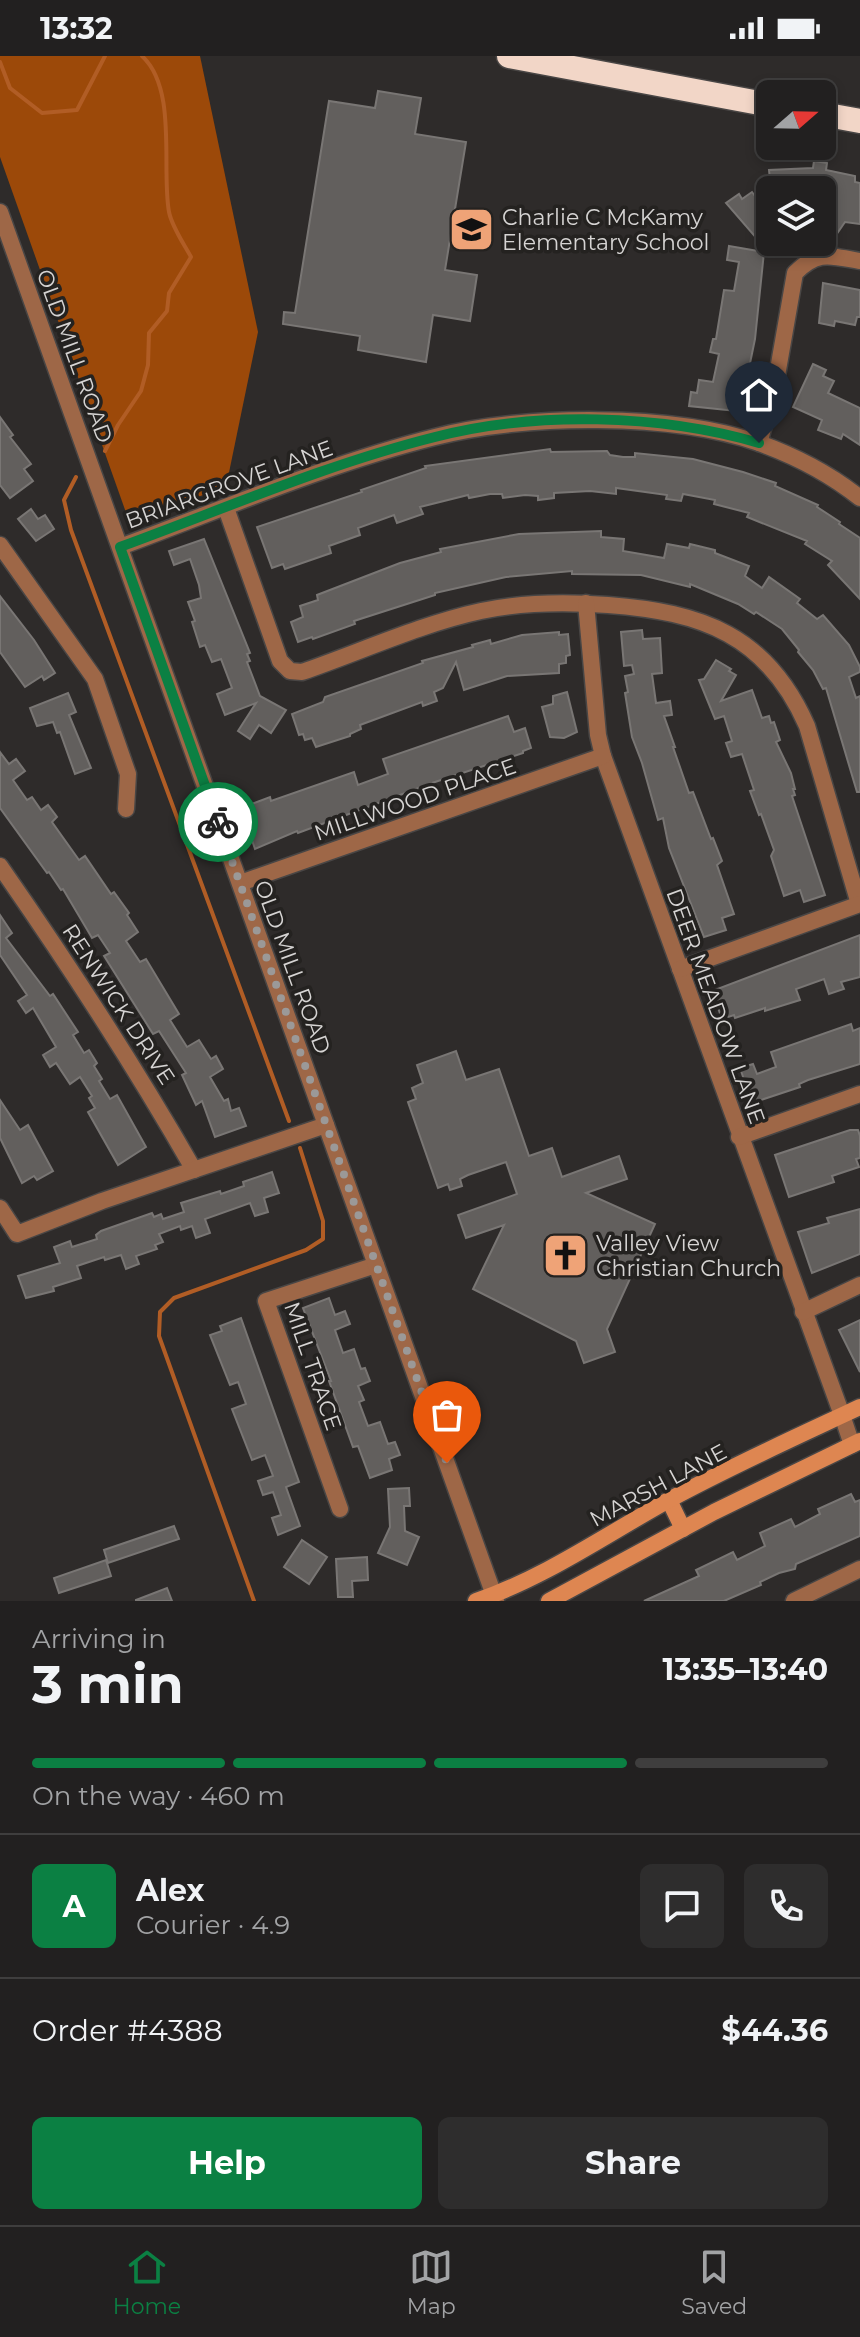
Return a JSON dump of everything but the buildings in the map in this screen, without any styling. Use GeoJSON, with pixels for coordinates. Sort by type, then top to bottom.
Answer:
{"type":"FeatureCollection","features":[{"type":"Feature","properties":{"kind":"highway"},"geometry":{"type":"LineString","coordinates":[[509,56],[756,102]]}},
{"type":"Feature","properties":{"kind":"highway"},"geometry":{"type":"LineString","coordinates":[[836,117],[860,121]]}},
{"type":"Feature","properties":{"kind":"main road","name":"MARSH LANE"},"geometry":{"type":"LineString","coordinates":[[476,1601],[495,1598],[669,1500],[860,1407]]}},
{"type":"Feature","properties":{"kind":"main road"},"geometry":{"type":"LineString","coordinates":[[549,1601],[683,1529],[856,1443]]}},
{"type":"Feature","properties":{"kind":"main road"},"geometry":{"type":"LineString","coordinates":[[669,1500],[683,1529]]}},
{"type":"Feature","properties":{"kind":"street","name":"OLD MILL ROAD"},"geometry":{"type":"LineString","coordinates":[[0,212],[5,239],[120,547],[495,1598]]}},
{"type":"Feature","properties":{"kind":"street"},"geometry":{"type":"LineString","coordinates":[[759,443],[775,387],[795,273],[808,260],[824,255],[860,261]]}},
{"type":"Feature","properties":{"kind":"street","name":"BRIARGROVE LANE"},"geometry":{"type":"LineString","coordinates":[[120,547],[364,457],[436,436],[546,420],[652,424],[726,434],[759,443],[835,478],[860,498]]}},
{"type":"Feature","properties":{"kind":"street"},"geometry":{"type":"LineString","coordinates":[[226,508],[280,661],[290,671],[302,672],[478,612],[546,602],[635,607],[688,617],[714,625],[761,656],[782,680],[807,726],[860,904],[680,969]]}},
{"type":"Feature","properties":{"kind":"street"},"geometry":{"type":"LineString","coordinates":[[0,545],[95,679],[128,774],[126,809]]}},
{"type":"Feature","properties":{"kind":"street","name":"DEER MEADOW LANE"},"geometry":{"type":"LineString","coordinates":[[586,603],[598,735],[603,756],[803,1312],[842,1415],[856,1443]]}},
{"type":"Feature","properties":{"kind":"street","name":"MILLWOOD PLACE"},"geometry":{"type":"LineString","coordinates":[[240,883],[603,756]]}},
{"type":"Feature","properties":{"kind":"street","name":"RENWICK DRIVE"},"geometry":{"type":"LineString","coordinates":[[0,866],[78,977],[194,1170]]}},
{"type":"Feature","properties":{"kind":"street"},"geometry":{"type":"LineString","coordinates":[[739,1137],[860,1094]]}},
{"type":"Feature","properties":{"kind":"street"},"geometry":{"type":"LineString","coordinates":[[0,1208],[17,1234],[102,1201],[326,1125]]}},
{"type":"Feature","properties":{"kind":"street","name":"MILL TRACE"},"geometry":{"type":"LineString","coordinates":[[340,1509],[266,1301],[376,1265]]}},
{"type":"Feature","properties":{"kind":"street"},"geometry":{"type":"LineString","coordinates":[[803,1312],[860,1285]]}},
{"type":"Feature","properties":{"kind":"street"},"geometry":{"type":"LineString","coordinates":[[801,1599],[860,1569]]}},
{"type":"Feature","properties":{"kind":"shaded area"},"geometry":{"type":"Polygon","coordinates":[[[0,56],[200,56],[258,332],[226,487],[129,521],[0,157],[0,56]]]}},
{"type":"Feature","properties":{"kind":"waterway"},"geometry":{"type":"LineString","coordinates":[[0,62],[10,88],[42,113],[77,110],[105,56]]}},
{"type":"Feature","properties":{"kind":"waterway"},"geometry":{"type":"LineString","coordinates":[[105,451],[141,391],[148,365],[149,333],[167,311],[169,293],[191,257],[169,212],[164,109],[153,70],[142,56]]}},
{"type":"Feature","properties":{"kind":"waterway"},"geometry":{"type":"LineString","coordinates":[[76,477],[64,500],[71,530],[289,1121]]}},
{"type":"Feature","properties":{"kind":"waterway"},"geometry":{"type":"LineString","coordinates":[[254,1601],[159,1336],[160,1312],[174,1298],[306,1250],[323,1239],[323,1221],[300,1148]]}},
{"type":"Feature","properties":{"kind":"way so far"},"geometry":{"type":"LineString","coordinates":[[218,822],[447,1463]]}},
{"type":"Feature","properties":{"kind":"place","name":"Charlie C McKamy Elementary School"},"geometry":{"type":"Point","coordinates":[471,230]}},
{"type":"Feature","properties":{"kind":"place","name":"Valley View Christian Church"},"geometry":{"type":"Point","coordinates":[565,1256]}},
{"type":"Feature","properties":{"kind":"route"},"geometry":{"type":"LineString","coordinates":[[218,822],[120,547],[364,457],[436,436],[486,427],[546,420],[652,424],[726,434],[759,443]]}}]}
